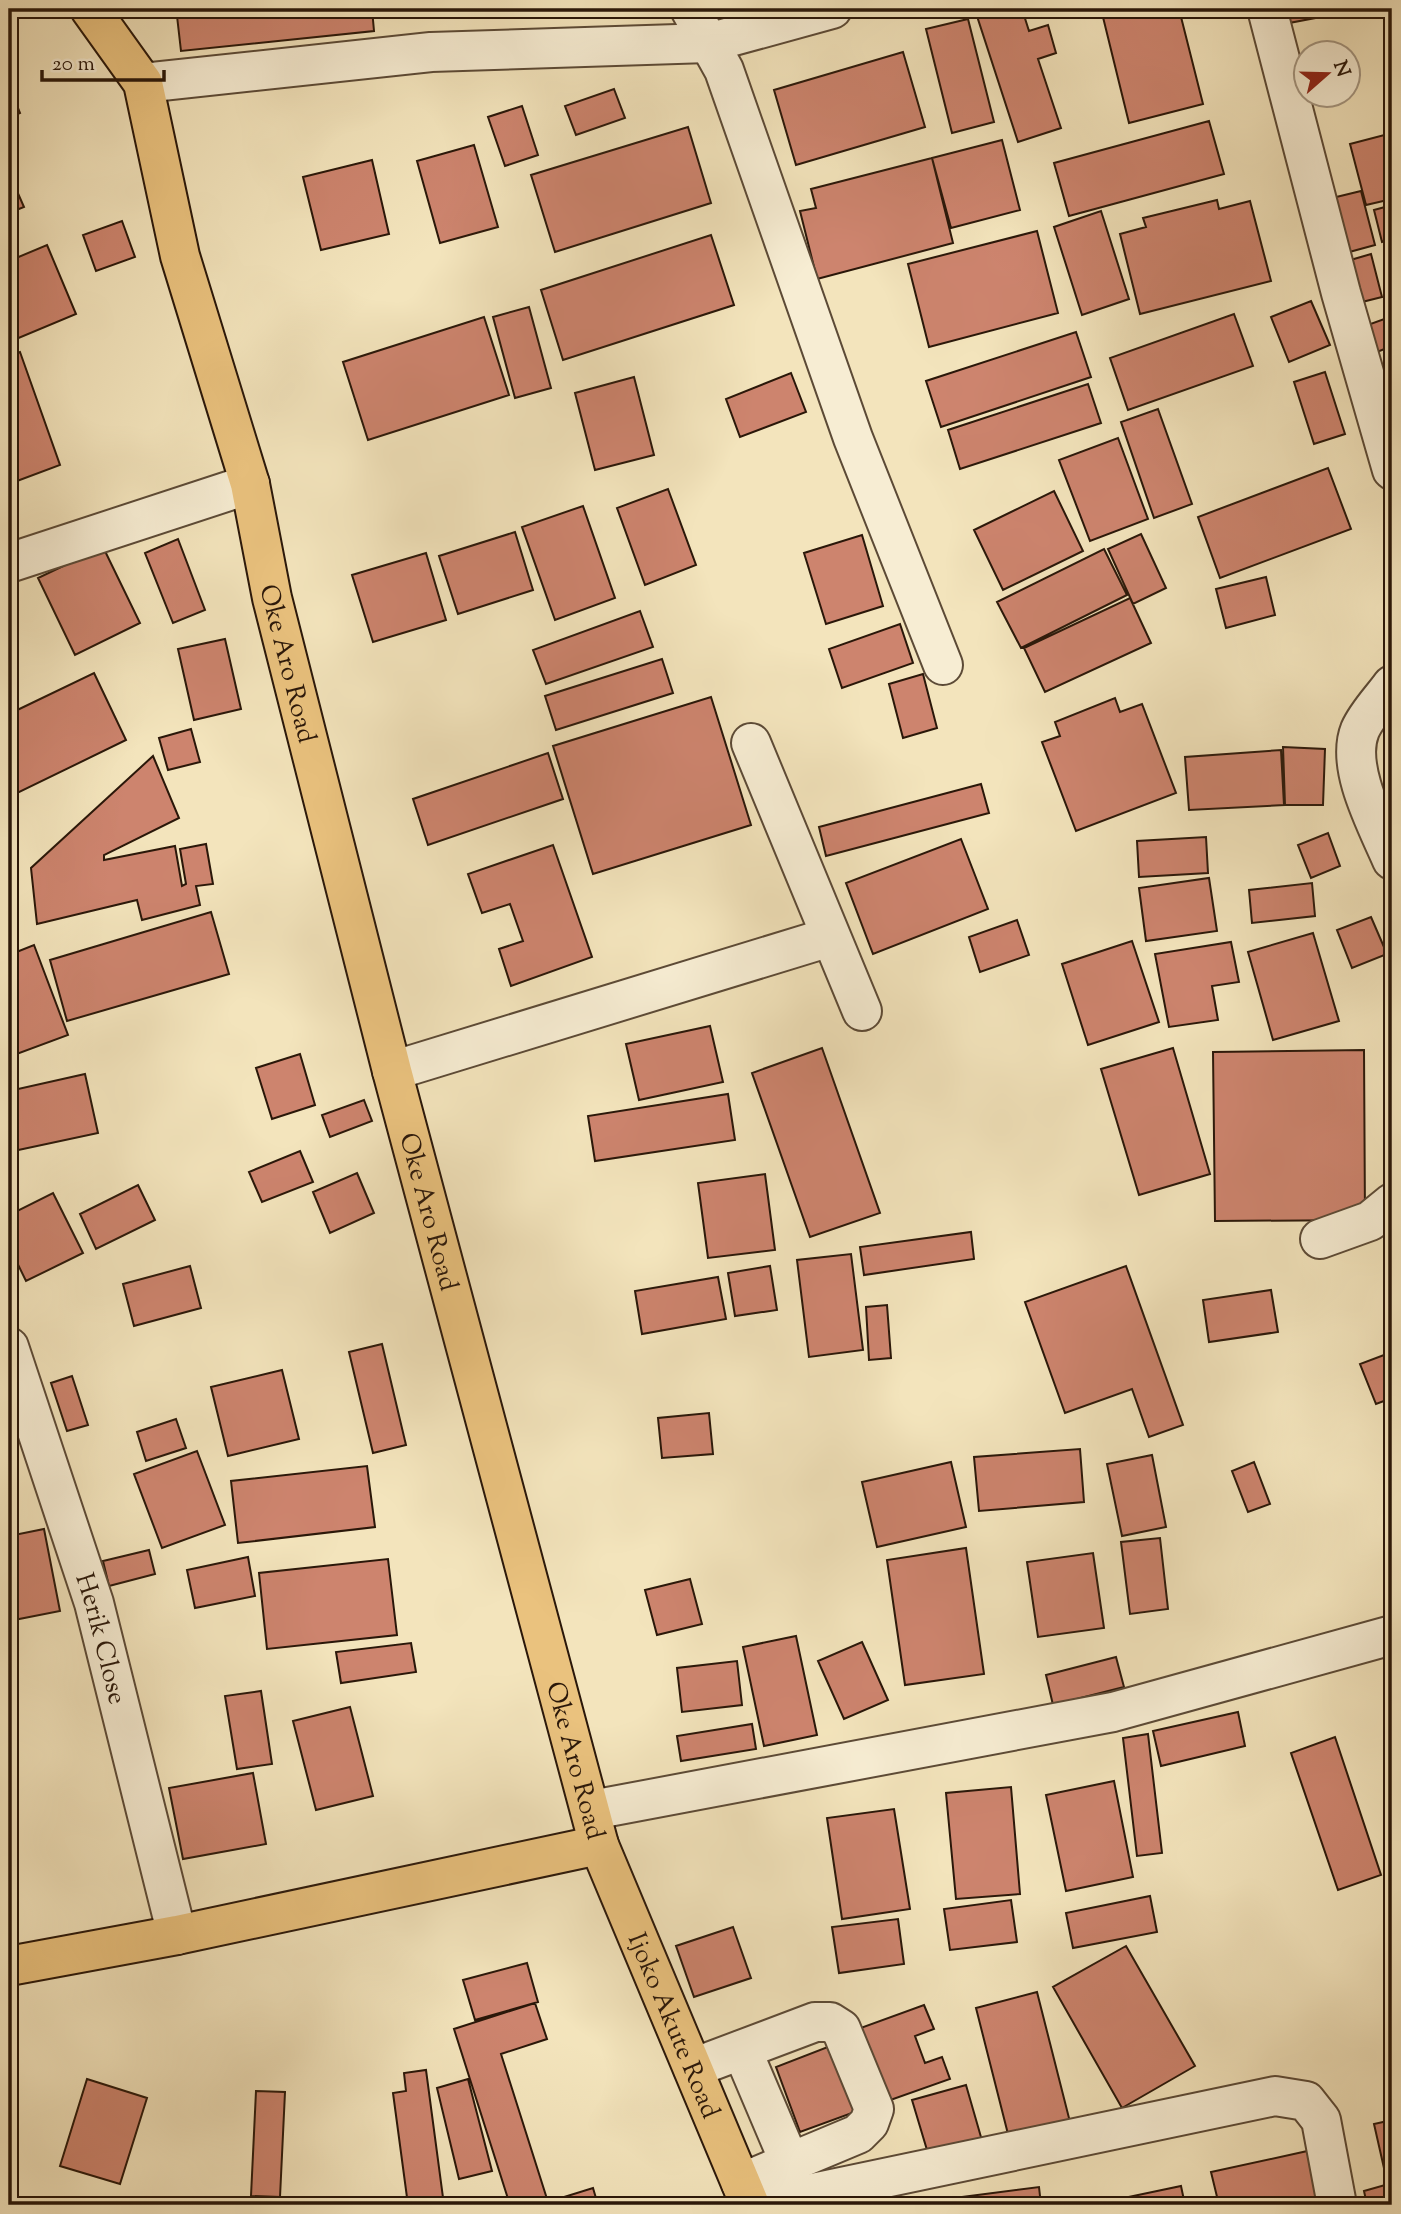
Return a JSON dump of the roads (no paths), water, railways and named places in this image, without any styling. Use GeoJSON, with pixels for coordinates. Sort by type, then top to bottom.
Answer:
{"type":"FeatureCollection","features":[{"type":"Feature","properties":{"kind":"main road","name":"Oke Aro Road"},"geometry":{"type":"LineString","coordinates":[[9,1966],[177,1935],[595,1827],[392,1071],[272,598],[250,484],[180,256],[143,83],[90,9]]}},
{"type":"Feature","properties":{"kind":"main road","name":"Ijoko Akute Road"},"geometry":{"type":"LineString","coordinates":[[595,1827],[749,2198]]}},
{"type":"Feature","properties":{"kind":"street"},"geometry":{"type":"LineString","coordinates":[[690,9],[724,70],[853,438],[943,665]]}},
{"type":"Feature","properties":{"kind":"street"},"geometry":{"type":"LineString","coordinates":[[143,83],[431,52],[708,43],[832,9]]}},
{"type":"Feature","properties":{"kind":"street"},"geometry":{"type":"LineString","coordinates":[[1267,9],[1341,293],[1392,470]]}},
{"type":"Feature","properties":{"kind":"street"},"geometry":{"type":"LineString","coordinates":[[9,563],[250,484]]}},
{"type":"Feature","properties":{"kind":"street"},"geometry":{"type":"LineString","coordinates":[[1392,685],[1360,729],[1355,754],[1366,799],[1392,860]]}},
{"type":"Feature","properties":{"kind":"street"},"geometry":{"type":"LineString","coordinates":[[751,743],[862,1010]]}},
{"type":"Feature","properties":{"kind":"street"},"geometry":{"type":"LineString","coordinates":[[392,1071],[830,937]]}},
{"type":"Feature","properties":{"kind":"street"},"geometry":{"type":"LineString","coordinates":[[1320,1239],[1370,1221],[1392,1203]]}},
{"type":"Feature","properties":{"kind":"street","name":"Herik Close"},"geometry":{"type":"LineString","coordinates":[[9,1347],[94,1603],[177,1935]]}},
{"type":"Feature","properties":{"kind":"street"},"geometry":{"type":"LineString","coordinates":[[595,1827],[1113,1712],[1392,1635]]}},
{"type":"Feature","properties":{"kind":"street"},"geometry":{"type":"LineString","coordinates":[[693,2068],[814,2022],[830,2022],[841,2029],[874,2109],[873,2117],[858,2134],[790,2163],[749,2198]]}},
{"type":"Feature","properties":{"kind":"street"},"geometry":{"type":"LineString","coordinates":[[742,2050],[790,2163]]}},
{"type":"Feature","properties":{"kind":"street"},"geometry":{"type":"LineString","coordinates":[[749,2198],[1275,2096],[1306,2101],[1321,2120],[1337,2205]]}}]}
